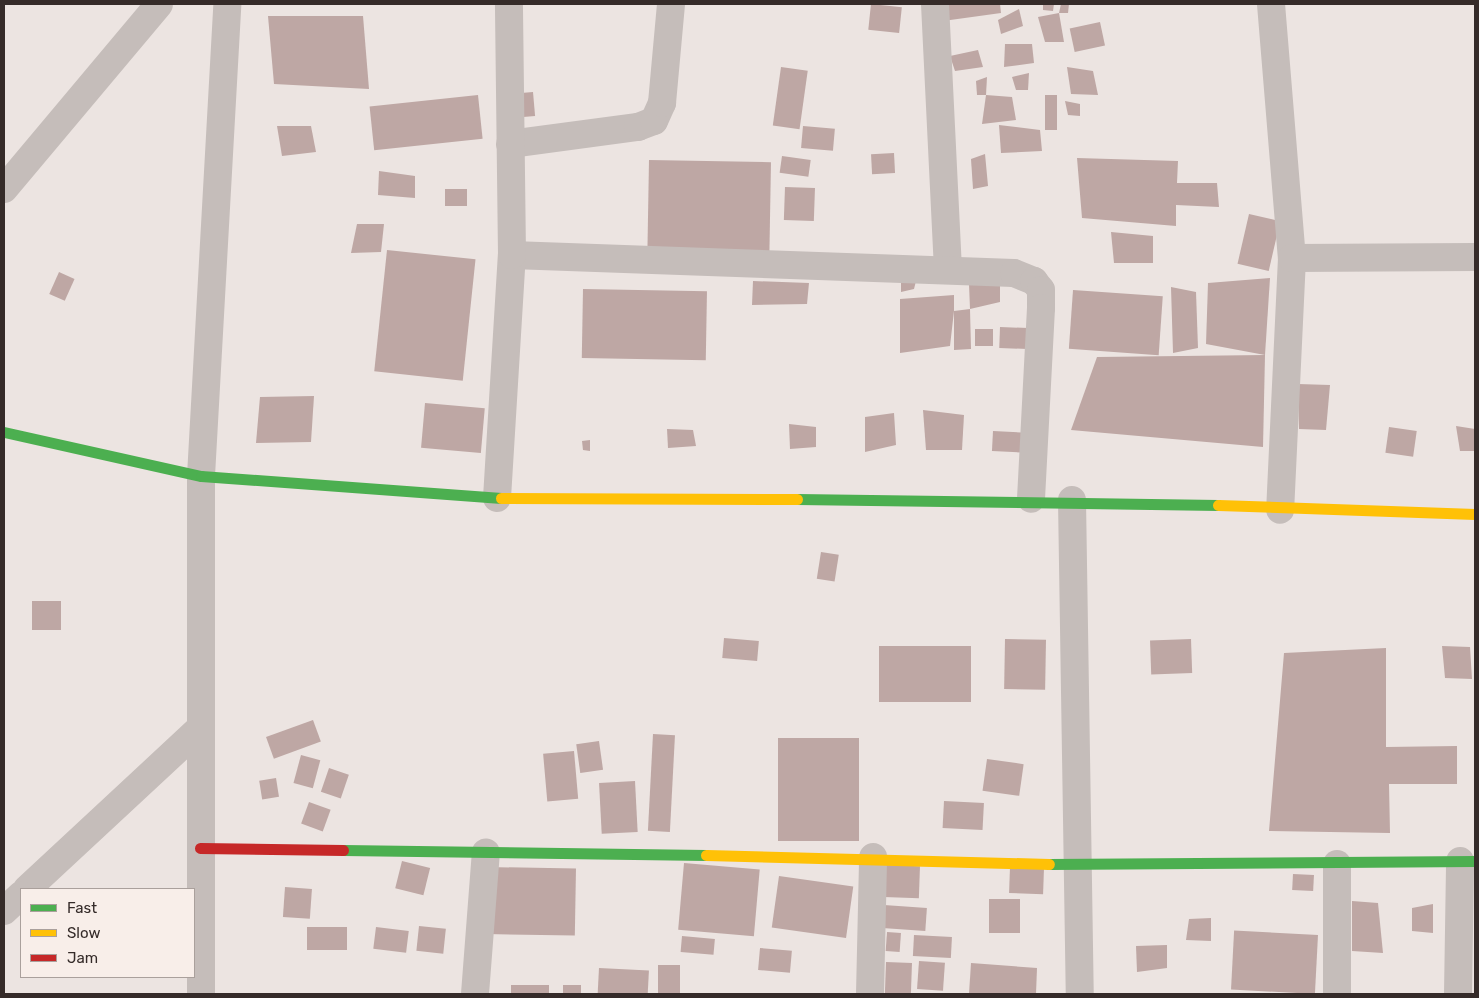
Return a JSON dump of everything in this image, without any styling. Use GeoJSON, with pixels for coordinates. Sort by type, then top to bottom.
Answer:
{"type":"FeatureCollection","features":[{"type":"Feature","properties":{"kind":"main road"},"geometry":{"type":"LineString","coordinates":[[4,432],[201,476],[497,498],[1030,499],[1280,510],[1475,514]]}},
{"type":"Feature","properties":{"kind":"main road"},"geometry":{"type":"LineString","coordinates":[[200,848],[873,857],[1076,863],[1337,864],[1468,861]]}},
{"type":"Feature","properties":{"kind":"street"},"geometry":{"type":"LineString","coordinates":[[4,189],[159,4]]}},
{"type":"Feature","properties":{"kind":"street"},"geometry":{"type":"LineString","coordinates":[[201,994],[201,476],[227,4]]}},
{"type":"Feature","properties":{"kind":"street"},"geometry":{"type":"LineString","coordinates":[[497,498],[512,255],[509,4]]}},
{"type":"Feature","properties":{"kind":"street"},"geometry":{"type":"LineString","coordinates":[[510,144],[638,127],[654,121],[662,103],[671,4]]}},
{"type":"Feature","properties":{"kind":"street"},"geometry":{"type":"LineString","coordinates":[[936,4],[948,270]]}},
{"type":"Feature","properties":{"kind":"street"},"geometry":{"type":"LineString","coordinates":[[1271,4],[1292,258],[1280,510]]}},
{"type":"Feature","properties":{"kind":"street"},"geometry":{"type":"LineString","coordinates":[[512,255],[1014,272],[1034,281],[1040,290],[1030,499]]}},
{"type":"Feature","properties":{"kind":"street"},"geometry":{"type":"LineString","coordinates":[[1292,258],[1475,257]]}},
{"type":"Feature","properties":{"kind":"street"},"geometry":{"type":"LineString","coordinates":[[1072,500],[1076,863],[1080,994]]}},
{"type":"Feature","properties":{"kind":"street"},"geometry":{"type":"LineString","coordinates":[[28,888],[200,728]]}},
{"type":"Feature","properties":{"kind":"street"},"geometry":{"type":"LineString","coordinates":[[475,994],[486,852]]}},
{"type":"Feature","properties":{"kind":"street"},"geometry":{"type":"LineString","coordinates":[[870,994],[873,857]]}},
{"type":"Feature","properties":{"kind":"street"},"geometry":{"type":"LineString","coordinates":[[1458,994],[1468,861]]}},
{"type":"Feature","properties":{"kind":"street"},"geometry":{"type":"LineString","coordinates":[[1337,864],[1337,994]]}},
{"type":"Feature","properties":{"kind":"street"},"geometry":{"type":"LineString","coordinates":[[4,911],[20,896]]}},
{"type":"Feature","properties":{"kind":"building"},"geometry":{"type":"Polygon","coordinates":[[[871,4],[902,7],[899,33],[868,30],[871,4]]]}},
{"type":"Feature","properties":{"kind":"building"},"geometry":{"type":"Polygon","coordinates":[[[942,4],[1000,4],[1001,13],[943,21],[942,4]]]}},
{"type":"Feature","properties":{"kind":"building"},"geometry":{"type":"Polygon","coordinates":[[[1043,4],[1054,4],[1053,11],[1043,10],[1043,4]]]}},
{"type":"Feature","properties":{"kind":"building"},"geometry":{"type":"Polygon","coordinates":[[[1061,4],[1069,4],[1068,13],[1059,13],[1061,4]]]}},
{"type":"Feature","properties":{"kind":"building"},"geometry":{"type":"Polygon","coordinates":[[[1019,9],[1023,26],[1001,34],[998,20],[1019,9]]]}},
{"type":"Feature","properties":{"kind":"building"},"geometry":{"type":"Polygon","coordinates":[[[1059,13],[1064,42],[1045,42],[1038,17],[1059,13]]]}},
{"type":"Feature","properties":{"kind":"building"},"geometry":{"type":"Polygon","coordinates":[[[268,16],[363,16],[369,89],[274,84],[268,16]]]}},
{"type":"Feature","properties":{"kind":"building"},"geometry":{"type":"Polygon","coordinates":[[[1100,22],[1105,45],[1075,52],[1070,28],[1100,22]]]}},
{"type":"Feature","properties":{"kind":"building"},"geometry":{"type":"Polygon","coordinates":[[[1005,44],[1032,44],[1034,63],[1004,67],[1005,44]]]}},
{"type":"Feature","properties":{"kind":"building"},"geometry":{"type":"Polygon","coordinates":[[[978,50],[983,67],[955,71],[950,56],[978,50]]]}},
{"type":"Feature","properties":{"kind":"building"},"geometry":{"type":"Polygon","coordinates":[[[781,67],[808,71],[800,129],[773,125],[781,67]]]}},
{"type":"Feature","properties":{"kind":"building"},"geometry":{"type":"Polygon","coordinates":[[[1067,67],[1093,71],[1098,95],[1071,94],[1067,67]]]}},
{"type":"Feature","properties":{"kind":"building"},"geometry":{"type":"Polygon","coordinates":[[[1029,73],[1028,90],[1016,90],[1012,77],[1029,73]]]}},
{"type":"Feature","properties":{"kind":"building"},"geometry":{"type":"Polygon","coordinates":[[[987,77],[986,95],[977,95],[976,81],[987,77]]]}},
{"type":"Feature","properties":{"kind":"building"},"geometry":{"type":"Polygon","coordinates":[[[533,92],[535,116],[517,117],[515,94],[533,92]]]}},
{"type":"Feature","properties":{"kind":"building"},"geometry":{"type":"Polygon","coordinates":[[[478,95],[483,139],[374,150],[370,106],[478,95]]]}},
{"type":"Feature","properties":{"kind":"building"},"geometry":{"type":"Polygon","coordinates":[[[986,95],[1012,97],[1016,120],[982,124],[986,95]]]}},
{"type":"Feature","properties":{"kind":"building"},"geometry":{"type":"Polygon","coordinates":[[[1045,95],[1057,95],[1057,130],[1045,130],[1045,95]]]}},
{"type":"Feature","properties":{"kind":"building"},"geometry":{"type":"Polygon","coordinates":[[[1065,101],[1080,104],[1080,116],[1068,115],[1065,101]]]}},
{"type":"Feature","properties":{"kind":"building"},"geometry":{"type":"Polygon","coordinates":[[[999,125],[1040,130],[1042,151],[1001,153],[999,125]]]}},
{"type":"Feature","properties":{"kind":"building"},"geometry":{"type":"Polygon","coordinates":[[[277,126],[311,126],[316,152],[282,156],[277,126]]]}},
{"type":"Feature","properties":{"kind":"building"},"geometry":{"type":"Polygon","coordinates":[[[803,126],[835,129],[833,151],[801,148],[803,126]]]}},
{"type":"Feature","properties":{"kind":"building"},"geometry":{"type":"Polygon","coordinates":[[[894,153],[895,173],[872,174],[871,154],[894,153]]]}},
{"type":"Feature","properties":{"kind":"building"},"geometry":{"type":"Polygon","coordinates":[[[985,154],[988,186],[973,189],[971,159],[985,154]]]}},
{"type":"Feature","properties":{"kind":"building"},"geometry":{"type":"Polygon","coordinates":[[[782,156],[811,160],[808,177],[780,173],[782,156]]]}},
{"type":"Feature","properties":{"kind":"building"},"geometry":{"type":"Polygon","coordinates":[[[1077,158],[1178,161],[1177,183],[1217,183],[1219,207],[1176,205],[1176,226],[1082,218],[1077,158]]]}},
{"type":"Feature","properties":{"kind":"building"},"geometry":{"type":"Polygon","coordinates":[[[649,160],[771,162],[769,254],[647,252],[649,160]]]}},
{"type":"Feature","properties":{"kind":"building"},"geometry":{"type":"Polygon","coordinates":[[[379,171],[415,176],[415,198],[378,195],[379,171]]]}},
{"type":"Feature","properties":{"kind":"building"},"geometry":{"type":"Polygon","coordinates":[[[785,187],[815,188],[814,221],[784,220],[785,187]]]}},
{"type":"Feature","properties":{"kind":"building"},"geometry":{"type":"Polygon","coordinates":[[[445,189],[467,189],[467,206],[445,206],[445,189]]]}},
{"type":"Feature","properties":{"kind":"building"},"geometry":{"type":"Polygon","coordinates":[[[1249,214],[1280,221],[1269,271],[1238,264],[1249,214]]]}},
{"type":"Feature","properties":{"kind":"building"},"geometry":{"type":"Polygon","coordinates":[[[357,224],[384,224],[381,252],[351,253],[357,224]]]}},
{"type":"Feature","properties":{"kind":"building"},"geometry":{"type":"Polygon","coordinates":[[[1111,232],[1153,236],[1153,263],[1114,263],[1111,232]]]}},
{"type":"Feature","properties":{"kind":"building"},"geometry":{"type":"Polygon","coordinates":[[[387,250],[476,259],[463,381],[374,371],[387,250]]]}},
{"type":"Feature","properties":{"kind":"building"},"geometry":{"type":"Polygon","coordinates":[[[59,272],[75,279],[65,301],[49,294],[59,272]]]}},
{"type":"Feature","properties":{"kind":"building"},"geometry":{"type":"Polygon","coordinates":[[[1270,278],[1265,355],[1206,344],[1208,283],[1270,278]]]}},
{"type":"Feature","properties":{"kind":"building"},"geometry":{"type":"Polygon","coordinates":[[[1000,280],[1000,302],[970,309],[969,284],[1000,280]]]}},
{"type":"Feature","properties":{"kind":"building"},"geometry":{"type":"Polygon","coordinates":[[[753,281],[809,283],[807,304],[752,305],[753,281]]]}},
{"type":"Feature","properties":{"kind":"building"},"geometry":{"type":"Polygon","coordinates":[[[916,281],[914,289],[901,292],[901,283],[916,281]]]}},
{"type":"Feature","properties":{"kind":"building"},"geometry":{"type":"Polygon","coordinates":[[[1171,287],[1196,292],[1198,348],[1173,353],[1171,287]]]}},
{"type":"Feature","properties":{"kind":"building"},"geometry":{"type":"Polygon","coordinates":[[[583,289],[707,291],[706,360],[582,358],[583,289]]]}},
{"type":"Feature","properties":{"kind":"building"},"geometry":{"type":"Polygon","coordinates":[[[1073,290],[1163,296],[1159,355],[1069,349],[1073,290]]]}},
{"type":"Feature","properties":{"kind":"building"},"geometry":{"type":"Polygon","coordinates":[[[954,295],[950,346],[900,353],[900,299],[954,295]]]}},
{"type":"Feature","properties":{"kind":"building"},"geometry":{"type":"Polygon","coordinates":[[[970,309],[971,349],[954,350],[954,311],[970,309]]]}},
{"type":"Feature","properties":{"kind":"building"},"geometry":{"type":"Polygon","coordinates":[[[1000,327],[1028,328],[1027,349],[999,348],[1000,327]]]}},
{"type":"Feature","properties":{"kind":"building"},"geometry":{"type":"Polygon","coordinates":[[[975,329],[993,329],[993,346],[975,346],[975,329]]]}},
{"type":"Feature","properties":{"kind":"building"},"geometry":{"type":"Polygon","coordinates":[[[1265,355],[1263,447],[1071,430],[1097,357],[1265,355]]]}},
{"type":"Feature","properties":{"kind":"building"},"geometry":{"type":"Polygon","coordinates":[[[1298,384],[1330,385],[1326,430],[1299,429],[1298,384]]]}},
{"type":"Feature","properties":{"kind":"building"},"geometry":{"type":"Polygon","coordinates":[[[314,396],[311,442],[256,443],[260,397],[314,396]]]}},
{"type":"Feature","properties":{"kind":"building"},"geometry":{"type":"Polygon","coordinates":[[[425,403],[485,408],[481,453],[421,448],[425,403]]]}},
{"type":"Feature","properties":{"kind":"building"},"geometry":{"type":"Polygon","coordinates":[[[923,410],[964,415],[962,450],[926,450],[923,410]]]}},
{"type":"Feature","properties":{"kind":"building"},"geometry":{"type":"Polygon","coordinates":[[[894,413],[896,445],[865,452],[865,417],[894,413]]]}},
{"type":"Feature","properties":{"kind":"building"},"geometry":{"type":"Polygon","coordinates":[[[789,424],[816,427],[816,447],[790,449],[789,424]]]}},
{"type":"Feature","properties":{"kind":"building"},"geometry":{"type":"Polygon","coordinates":[[[1456,426],[1475,429],[1475,451],[1460,451],[1456,426]]]}},
{"type":"Feature","properties":{"kind":"building"},"geometry":{"type":"Polygon","coordinates":[[[1389,427],[1417,431],[1413,457],[1385,453],[1389,427]]]}},
{"type":"Feature","properties":{"kind":"building"},"geometry":{"type":"Polygon","coordinates":[[[667,429],[693,430],[696,446],[668,448],[667,429]]]}},
{"type":"Feature","properties":{"kind":"building"},"geometry":{"type":"Polygon","coordinates":[[[993,431],[1026,433],[1025,453],[992,451],[993,431]]]}},
{"type":"Feature","properties":{"kind":"building"},"geometry":{"type":"Polygon","coordinates":[[[590,440],[590,451],[583,450],[582,441],[590,440]]]}},
{"type":"Feature","properties":{"kind":"building"},"geometry":{"type":"Polygon","coordinates":[[[821,552],[839,555],[835,581],[817,579],[821,552]]]}},
{"type":"Feature","properties":{"kind":"building"},"geometry":{"type":"Polygon","coordinates":[[[32,601],[61,601],[61,630],[32,630],[32,601]]]}},
{"type":"Feature","properties":{"kind":"building"},"geometry":{"type":"Polygon","coordinates":[[[724,638],[759,641],[757,661],[722,658],[724,638]]]}},
{"type":"Feature","properties":{"kind":"building"},"geometry":{"type":"Polygon","coordinates":[[[1005,639],[1046,640],[1045,690],[1004,689],[1005,639]]]}},
{"type":"Feature","properties":{"kind":"building"},"geometry":{"type":"Polygon","coordinates":[[[1191,639],[1192,673],[1151,674],[1150,640],[1191,639]]]}},
{"type":"Feature","properties":{"kind":"building"},"geometry":{"type":"Polygon","coordinates":[[[879,646],[971,646],[971,702],[879,702],[879,646]]]}},
{"type":"Feature","properties":{"kind":"building"},"geometry":{"type":"Polygon","coordinates":[[[1442,646],[1470,647],[1472,679],[1445,678],[1442,646]]]}},
{"type":"Feature","properties":{"kind":"building"},"geometry":{"type":"Polygon","coordinates":[[[1386,648],[1386,747],[1457,746],[1457,784],[1389,784],[1390,833],[1269,831],[1284,653],[1386,648]]]}},
{"type":"Feature","properties":{"kind":"building"},"geometry":{"type":"Polygon","coordinates":[[[313,720],[321,742],[274,759],[266,737],[313,720]]]}},
{"type":"Feature","properties":{"kind":"building"},"geometry":{"type":"Polygon","coordinates":[[[653,734],[675,735],[670,832],[648,831],[653,734]]]}},
{"type":"Feature","properties":{"kind":"building"},"geometry":{"type":"Polygon","coordinates":[[[778,738],[859,738],[859,841],[778,841],[778,738]]]}},
{"type":"Feature","properties":{"kind":"building"},"geometry":{"type":"Polygon","coordinates":[[[599,741],[603,770],[580,773],[576,744],[599,741]]]}},
{"type":"Feature","properties":{"kind":"building"},"geometry":{"type":"Polygon","coordinates":[[[574,751],[578,799],[547,802],[543,754],[574,751]]]}},
{"type":"Feature","properties":{"kind":"building"},"geometry":{"type":"Polygon","coordinates":[[[301,755],[320,760],[313,788],[293,783],[301,755]]]}},
{"type":"Feature","properties":{"kind":"building"},"geometry":{"type":"Polygon","coordinates":[[[987,759],[1024,764],[1019,796],[983,791],[987,759]]]}},
{"type":"Feature","properties":{"kind":"building"},"geometry":{"type":"Polygon","coordinates":[[[329,768],[349,775],[341,798],[321,792],[329,768]]]}},
{"type":"Feature","properties":{"kind":"building"},"geometry":{"type":"Polygon","coordinates":[[[276,778],[279,797],[262,799],[259,781],[276,778]]]}},
{"type":"Feature","properties":{"kind":"building"},"geometry":{"type":"Polygon","coordinates":[[[635,781],[638,832],[602,834],[599,783],[635,781]]]}},
{"type":"Feature","properties":{"kind":"building"},"geometry":{"type":"Polygon","coordinates":[[[944,801],[984,803],[983,830],[943,828],[944,801]]]}},
{"type":"Feature","properties":{"kind":"building"},"geometry":{"type":"Polygon","coordinates":[[[309,802],[331,810],[323,831],[301,824],[309,802]]]}},
{"type":"Feature","properties":{"kind":"building"},"geometry":{"type":"Polygon","coordinates":[[[402,861],[430,868],[423,895],[395,888],[402,861]]]}},
{"type":"Feature","properties":{"kind":"building"},"geometry":{"type":"Polygon","coordinates":[[[684,863],[760,870],[754,936],[678,930],[684,863]]]}},
{"type":"Feature","properties":{"kind":"building"},"geometry":{"type":"Polygon","coordinates":[[[885,865],[920,866],[919,898],[884,897],[885,865]]]}},
{"type":"Feature","properties":{"kind":"building"},"geometry":{"type":"Polygon","coordinates":[[[487,867],[576,869],[575,936],[486,934],[487,867]]]}},
{"type":"Feature","properties":{"kind":"building"},"geometry":{"type":"Polygon","coordinates":[[[1010,867],[1044,868],[1043,894],[1009,893],[1010,867]]]}},
{"type":"Feature","properties":{"kind":"building"},"geometry":{"type":"Polygon","coordinates":[[[1293,874],[1314,875],[1313,891],[1292,890],[1293,874]]]}},
{"type":"Feature","properties":{"kind":"building"},"geometry":{"type":"Polygon","coordinates":[[[779,876],[853,886],[846,938],[772,927],[779,876]]]}},
{"type":"Feature","properties":{"kind":"building"},"geometry":{"type":"Polygon","coordinates":[[[285,887],[312,889],[310,919],[283,917],[285,887]]]}},
{"type":"Feature","properties":{"kind":"building"},"geometry":{"type":"Polygon","coordinates":[[[989,899],[1020,899],[1020,933],[989,933],[989,899]]]}},
{"type":"Feature","properties":{"kind":"building"},"geometry":{"type":"Polygon","coordinates":[[[1352,901],[1378,903],[1383,953],[1352,951],[1352,901]]]}},
{"type":"Feature","properties":{"kind":"building"},"geometry":{"type":"Polygon","coordinates":[[[1433,904],[1433,933],[1412,931],[1412,908],[1433,904]]]}},
{"type":"Feature","properties":{"kind":"building"},"geometry":{"type":"Polygon","coordinates":[[[884,905],[927,908],[925,931],[882,928],[884,905]]]}},
{"type":"Feature","properties":{"kind":"building"},"geometry":{"type":"Polygon","coordinates":[[[1211,918],[1211,941],[1186,940],[1189,919],[1211,918]]]}},
{"type":"Feature","properties":{"kind":"building"},"geometry":{"type":"Polygon","coordinates":[[[419,926],[446,929],[443,954],[416,951],[419,926]]]}},
{"type":"Feature","properties":{"kind":"building"},"geometry":{"type":"Polygon","coordinates":[[[307,927],[347,927],[347,950],[307,950],[307,927]]]}},
{"type":"Feature","properties":{"kind":"building"},"geometry":{"type":"Polygon","coordinates":[[[376,927],[409,931],[406,953],[373,949],[376,927]]]}},
{"type":"Feature","properties":{"kind":"building"},"geometry":{"type":"Polygon","coordinates":[[[1234,931],[1318,935],[1315,994],[1231,990],[1234,931]]]}},
{"type":"Feature","properties":{"kind":"building"},"geometry":{"type":"Polygon","coordinates":[[[887,932],[901,933],[900,952],[886,951],[887,932]]]}},
{"type":"Feature","properties":{"kind":"building"},"geometry":{"type":"Polygon","coordinates":[[[914,935],[952,937],[951,958],[913,956],[914,935]]]}},
{"type":"Feature","properties":{"kind":"building"},"geometry":{"type":"Polygon","coordinates":[[[682,936],[715,939],[713,955],[681,952],[682,936]]]}},
{"type":"Feature","properties":{"kind":"building"},"geometry":{"type":"Polygon","coordinates":[[[1167,945],[1167,968],[1137,972],[1136,946],[1167,945]]]}},
{"type":"Feature","properties":{"kind":"building"},"geometry":{"type":"Polygon","coordinates":[[[760,948],[792,951],[790,973],[758,970],[760,948]]]}},
{"type":"Feature","properties":{"kind":"building"},"geometry":{"type":"Polygon","coordinates":[[[919,961],[945,963],[943,991],[917,989],[919,961]]]}},
{"type":"Feature","properties":{"kind":"building"},"geometry":{"type":"Polygon","coordinates":[[[886,962],[912,963],[911,994],[885,994],[886,962]]]}},
{"type":"Feature","properties":{"kind":"building"},"geometry":{"type":"Polygon","coordinates":[[[971,963],[1037,968],[1036,994],[969,994],[971,963]]]}},
{"type":"Feature","properties":{"kind":"building"},"geometry":{"type":"Polygon","coordinates":[[[658,965],[680,965],[680,994],[658,994],[658,965]]]}},
{"type":"Feature","properties":{"kind":"building"},"geometry":{"type":"Polygon","coordinates":[[[599,968],[649,971],[648,994],[598,993],[599,968]]]}},
{"type":"Feature","properties":{"kind":"building"},"geometry":{"type":"Polygon","coordinates":[[[511,985],[549,985],[549,994],[511,994],[511,985]]]}},
{"type":"Feature","properties":{"kind":"building"},"geometry":{"type":"Polygon","coordinates":[[[563,985],[581,985],[581,994],[563,994],[563,985]]]}},
{"type":"Feature","properties":{"kind":"traffic: fast"},"geometry":{"type":"LineString","coordinates":[[4,432],[201,476],[501,498]]}},
{"type":"Feature","properties":{"kind":"traffic: fast"},"geometry":{"type":"LineString","coordinates":[[797,499],[1218,505]]}},
{"type":"Feature","properties":{"kind":"traffic: fast"},"geometry":{"type":"LineString","coordinates":[[343,850],[706,855]]}},
{"type":"Feature","properties":{"kind":"traffic: fast"},"geometry":{"type":"LineString","coordinates":[[1049,864],[1475,861]]}},
{"type":"Feature","properties":{"kind":"traffic: slow"},"geometry":{"type":"LineString","coordinates":[[501,498],[797,499]]}},
{"type":"Feature","properties":{"kind":"traffic: slow"},"geometry":{"type":"LineString","coordinates":[[1218,505],[1475,514]]}},
{"type":"Feature","properties":{"kind":"traffic: slow"},"geometry":{"type":"LineString","coordinates":[[706,855],[1049,864]]}},
{"type":"Feature","properties":{"kind":"traffic: jam"},"geometry":{"type":"LineString","coordinates":[[200,848],[343,850]]}}]}
